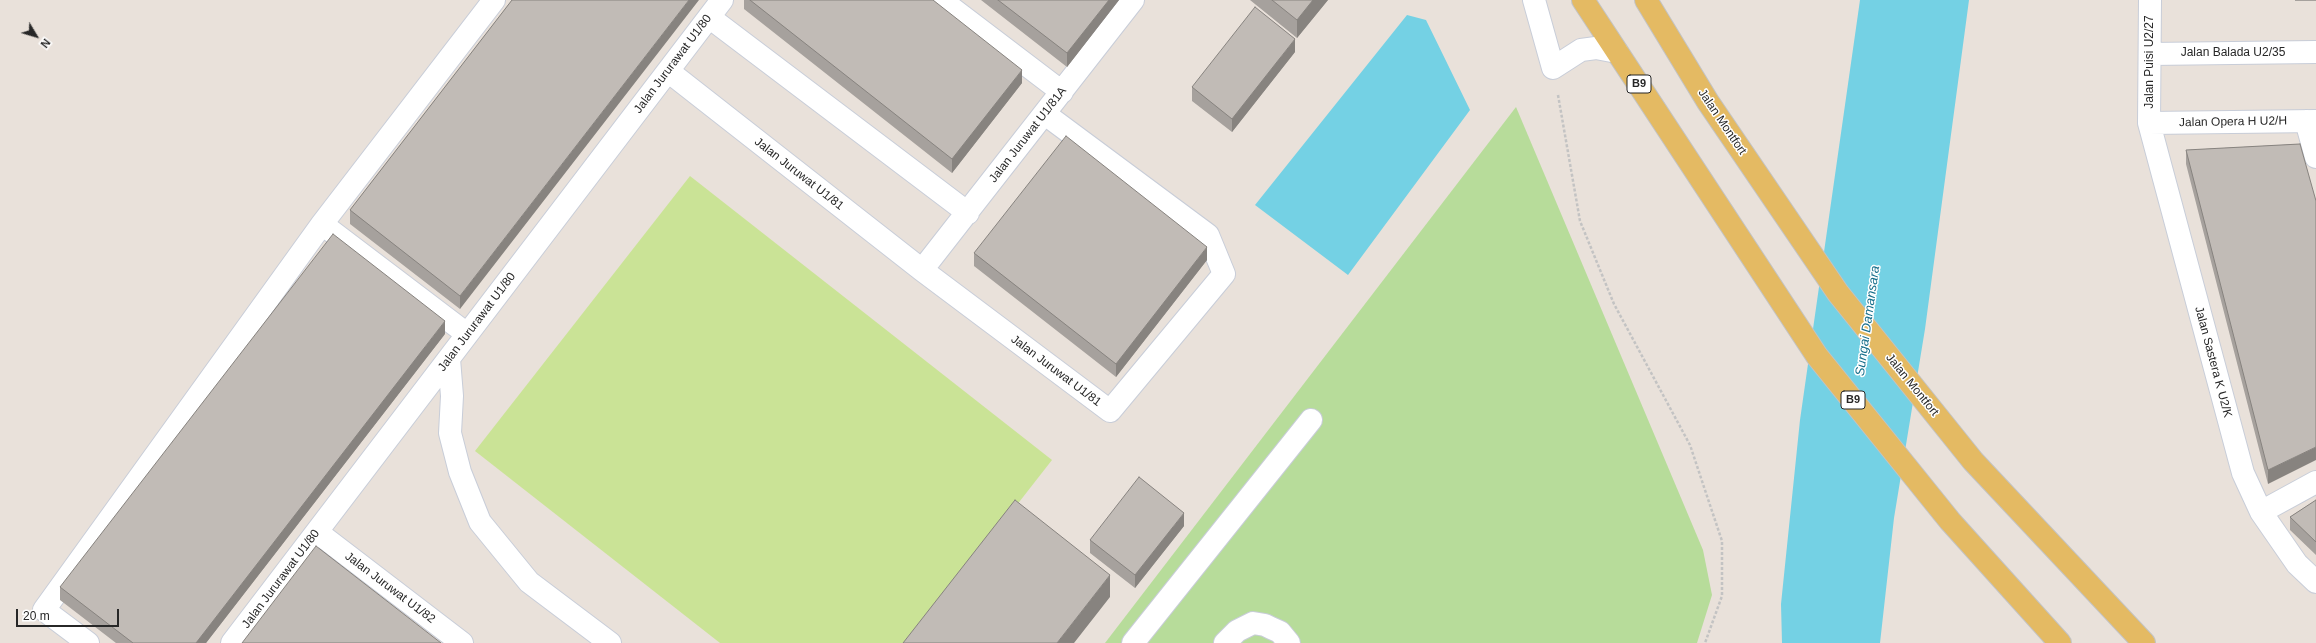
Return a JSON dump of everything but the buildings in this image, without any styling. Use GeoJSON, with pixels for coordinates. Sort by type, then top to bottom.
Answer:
{"type":"FeatureCollection","features":[{"type":"Feature","properties":{"kind":"main road","name":"B9"},"geometry":{"type":"LineString","coordinates":[[1583,0],[1818,356],[1950,521],[2060,643]]}},
{"type":"Feature","properties":{"kind":"main road","name":"Jalan Montfort"},"geometry":{"type":"LineString","coordinates":[[1646,0],[1708,102],[1838,293],[1973,461],[2144,643]]}},
{"type":"Feature","properties":{"kind":"street"},"geometry":{"type":"LineString","coordinates":[[88,643],[44,610],[322,224],[494,0]]}},
{"type":"Feature","properties":{"kind":"street"},"geometry":{"type":"LineString","coordinates":[[940,0],[1062,92]]}},
{"type":"Feature","properties":{"kind":"street","name":"Jalan Juruwat U1/81A"},"geometry":{"type":"LineString","coordinates":[[922,270],[1133,0]]}},
{"type":"Feature","properties":{"kind":"street"},"geometry":{"type":"LineString","coordinates":[[1534,0],[1553,68],[1581,50],[1596,48],[1618,52]]}},
{"type":"Feature","properties":{"kind":"street","name":"Jalan Puisi U2/27"},"geometry":{"type":"LineString","coordinates":[[2149,124],[2150,0]]}},
{"type":"Feature","properties":{"kind":"street"},"geometry":{"type":"LineString","coordinates":[[715,8],[968,213]]}},
{"type":"Feature","properties":{"kind":"street","name":"Jalan Jururawat U1/80"},"geometry":{"type":"LineString","coordinates":[[232,643],[715,8]]}},
{"type":"Feature","properties":{"kind":"street","name":"Jalan Balada U2/35"},"geometry":{"type":"LineString","coordinates":[[2150,54],[2316,52]]}},
{"type":"Feature","properties":{"kind":"street","name":"Jalan Juruwat U1/81"},"geometry":{"type":"LineString","coordinates":[[668,71],[922,270],[1110,411],[1224,274],[1208,235],[1045,114]]}},
{"type":"Feature","properties":{"kind":"street"},"geometry":{"type":"LineString","coordinates":[[2311,121],[2316,157]]}},
{"type":"Feature","properties":{"kind":"street","name":"Jalan Opera H U2/H"},"geometry":{"type":"LineString","coordinates":[[2149,124],[2311,121]]}},
{"type":"Feature","properties":{"kind":"street","name":"Jalan Sastera K U2/K"},"geometry":{"type":"LineString","coordinates":[[2149,124],[2243,473],[2261,512],[2297,564],[2316,582]]}},
{"type":"Feature","properties":{"kind":"street"},"geometry":{"type":"LineString","coordinates":[[322,224],[467,334]]}},
{"type":"Feature","properties":{"kind":"street"},"geometry":{"type":"LineString","coordinates":[[449,359],[452,396],[450,433],[460,472],[480,522],[529,582],[610,643]]}},
{"type":"Feature","properties":{"kind":"street"},"geometry":{"type":"LineString","coordinates":[[1133,643],[1311,420]]}},
{"type":"Feature","properties":{"kind":"street"},"geometry":{"type":"LineString","coordinates":[[2261,512],[2316,482]]}},
{"type":"Feature","properties":{"kind":"street","name":"Jalan Juruwat U1/82"},"geometry":{"type":"LineString","coordinates":[[317,532],[462,643]]}},
{"type":"Feature","properties":{"kind":"street"},"geometry":{"type":"LineString","coordinates":[[1225,643],[1237,631],[1253,623],[1280,632],[1289,643]]}},
{"type":"Feature","properties":{"kind":"path"},"geometry":{"type":"LineString","coordinates":[[1553,68],[1580,221],[1614,304],[1690,445],[1722,541],[1722,596],[1705,643]]}},
{"type":"Feature","properties":{"kind":"green space"},"geometry":{"type":"Polygon","coordinates":[[[1516,107],[1703,550],[1712,595],[1697,643],[1105,643],[1516,107]]]}},
{"type":"Feature","properties":{"kind":"green space"},"geometry":{"type":"Polygon","coordinates":[[[690,176],[1052,460],[909,643],[720,643],[475,451],[690,176]]]}},
{"type":"Feature","properties":{"kind":"water","name":"Sungai Damansara"},"geometry":{"type":"Polygon","coordinates":[[[1860,0],[1969,0],[1925,329],[1894,518],[1880,643],[1782,643],[1781,604],[1800,420],[1860,0]]]}},
{"type":"Feature","properties":{"kind":"water"},"geometry":{"type":"Polygon","coordinates":[[[1407,15],[1426,20],[1470,110],[1348,275],[1255,205],[1407,15]]]}}]}
